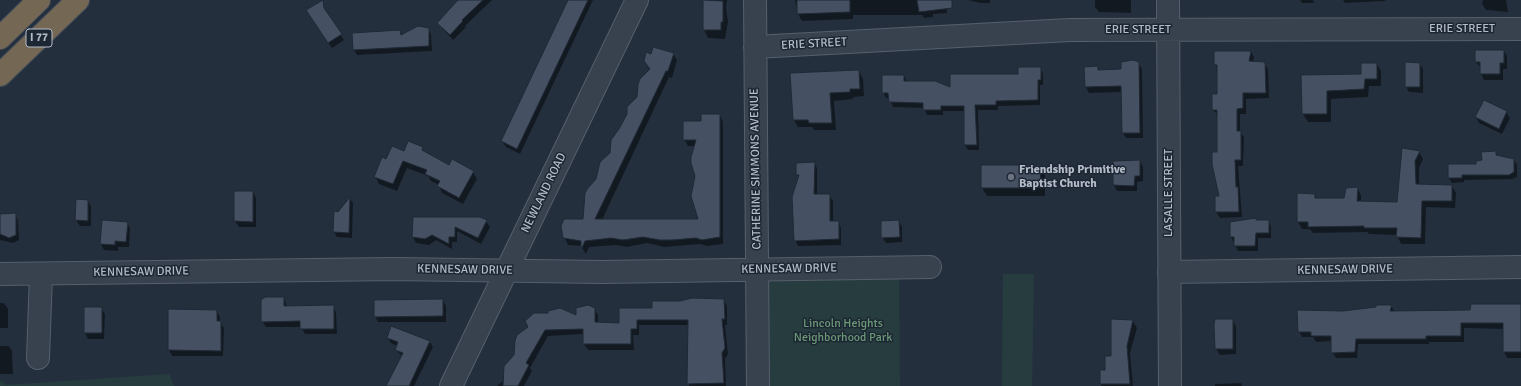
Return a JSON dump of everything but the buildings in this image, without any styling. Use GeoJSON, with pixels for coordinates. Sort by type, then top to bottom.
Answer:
{"type":"FeatureCollection","features":[{"type":"Feature","properties":{"kind":"highway","name":"I 77"},"geometry":{"type":"LineString","coordinates":[[0,38],[39,0]]}},
{"type":"Feature","properties":{"kind":"highway","name":"I 77"},"geometry":{"type":"LineString","coordinates":[[0,75],[78,0]]}},
{"type":"Feature","properties":{"kind":"street","name":"NEWLAND ROAD"},"geometry":{"type":"LineString","coordinates":[[451,386],[637,0]]}},
{"type":"Feature","properties":{"kind":"street","name":"CATHERINE SIMMONS AVENUE"},"geometry":{"type":"LineString","coordinates":[[755,0],[758,386]]}},
{"type":"Feature","properties":{"kind":"street","name":"LASALLE STREET"},"geometry":{"type":"LineString","coordinates":[[1168,0],[1170,386]]}},
{"type":"Feature","properties":{"kind":"street","name":"ERIE STREET"},"geometry":{"type":"LineString","coordinates":[[755,47],[1070,30],[1521,29]]}},
{"type":"Feature","properties":{"kind":"street","name":"KENNESAW DRIVE"},"geometry":{"type":"LineString","coordinates":[[0,274],[394,269],[602,272],[930,267]]}},
{"type":"Feature","properties":{"kind":"street","name":"KENNESAW DRIVE"},"geometry":{"type":"LineString","coordinates":[[1169,272],[1521,267]]}},
{"type":"Feature","properties":{"kind":"street"},"geometry":{"type":"LineString","coordinates":[[38,358],[41,274]]}},
{"type":"Feature","properties":{"kind":"green space"},"geometry":{"type":"Polygon","coordinates":[[[1003,274],[1034,274],[1032,386],[1002,386],[1003,274]]]}},
{"type":"Feature","properties":{"kind":"green space","name":"Lincoln Heights Neighborhood Park"},"geometry":{"type":"Polygon","coordinates":[[[899,275],[900,386],[765,386],[764,277],[899,275]]]}},
{"type":"Feature","properties":{"kind":"green space"},"geometry":{"type":"Polygon","coordinates":[[[169,374],[174,386],[0,386],[0,380],[7,385],[169,374]]]}},
{"type":"Feature","properties":{"kind":"place","name":"Friendship Primitive Baptist Church"},"geometry":{"type":"Point","coordinates":[1011,177]}}]}
